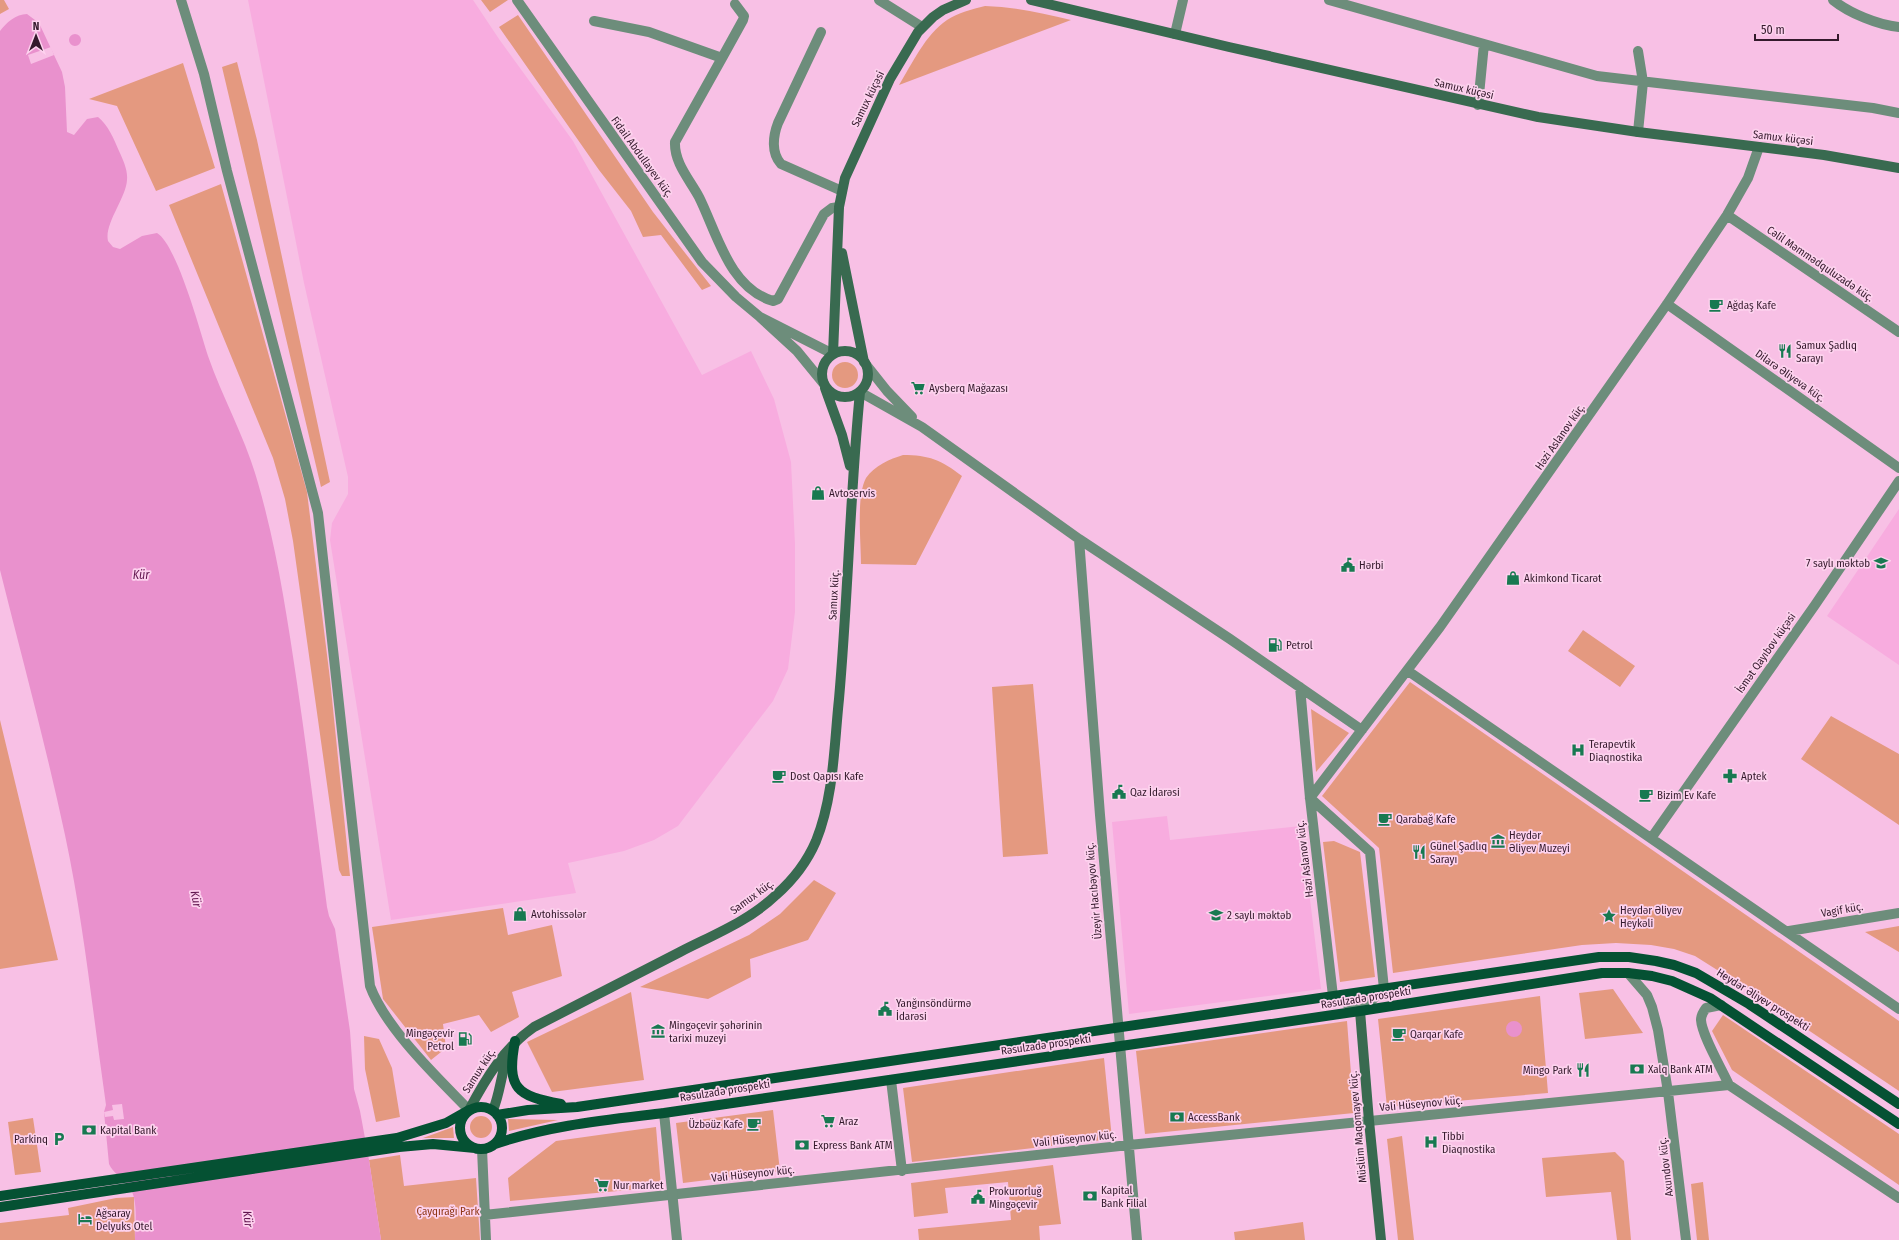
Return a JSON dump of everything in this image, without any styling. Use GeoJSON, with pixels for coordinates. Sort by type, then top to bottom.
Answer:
{"type":"FeatureCollection","features":[{"type":"Feature","properties":{"kind":"main road","name":"Samux küçəsi"},"geometry":{"type":"LineString","coordinates":[[838,237],[839,207],[848,168],[890,79],[922,27],[954,2],[966,0]]}},
{"type":"Feature","properties":{"kind":"main road","name":"Samux küçəsi"},"geometry":{"type":"LineString","coordinates":[[1031,0],[1538,117],[1638,132],[1759,147],[1899,168]]}},
{"type":"Feature","properties":{"kind":"main road"},"geometry":{"type":"LineString","coordinates":[[833,354],[838,237]]}},
{"type":"Feature","properties":{"kind":"main road"},"geometry":{"type":"LineString","coordinates":[[824,384],[834,394],[840,397],[854,395],[860,392],[867,381],[868,374],[864,362],[838,237]]}},
{"type":"Feature","properties":{"kind":"main road"},"geometry":{"type":"LineString","coordinates":[[852,474],[840,429],[824,384],[822,371],[828,359],[833,354],[839,352],[854,353],[864,362]]}},
{"type":"Feature","properties":{"kind":"main road","name":"Samux küç."},"geometry":{"type":"LineString","coordinates":[[469,1110],[489,1074],[515,1042],[534,1027],[740,921],[775,897],[804,864],[816,842],[830,790],[842,658],[852,474],[860,392]]}},
{"type":"Feature","properties":{"kind":"main road","name":"Rəsulzadə prospekti"},"geometry":{"type":"LineString","coordinates":[[495,1112],[577,1107],[1118,1029],[1599,957]]}},
{"type":"Feature","properties":{"kind":"main road","name":"Heydər Əliyev prospekti"},"geometry":{"type":"LineString","coordinates":[[1599,957],[1629,957],[1656,961],[1674,965],[1696,973],[1748,1004],[1899,1104]]}},
{"type":"Feature","properties":{"kind":"main road","name":"Rəsulzadə prospekti"},"geometry":{"type":"LineString","coordinates":[[495,1144],[543,1129],[664,1113],[1360,1011],[1602,973],[1628,973]]}},
{"type":"Feature","properties":{"kind":"main road"},"geometry":{"type":"LineString","coordinates":[[1628,973],[1652,976],[1672,981],[1692,989],[1721,1005],[1899,1124]]}},
{"type":"Feature","properties":{"kind":"main road","name":"Müslüm Maqomayev küç."},"geometry":{"type":"LineString","coordinates":[[1360,1011],[1369,1121],[1382,1240]]}},
{"type":"Feature","properties":{"kind":"main road"},"geometry":{"type":"LineString","coordinates":[[515,1042],[512,1070],[516,1086],[521,1092],[529,1097],[543,1101],[577,1107]]}},
{"type":"Feature","properties":{"kind":"main road"},"geometry":{"type":"LineString","coordinates":[[0,1196],[398,1142],[478,1149],[495,1144],[499,1139],[502,1126],[495,1112],[506,1061],[515,1042]]}},
{"type":"Feature","properties":{"kind":"main road"},"geometry":{"type":"LineString","coordinates":[[0,1207],[71,1197],[398,1142],[446,1123],[469,1110],[481,1106],[495,1112]]}},
{"type":"Feature","properties":{"kind":"main road"},"geometry":{"type":"LineString","coordinates":[[469,1110],[464,1115],[459,1127],[463,1140],[478,1149]]}},
{"type":"Feature","properties":{"kind":"street"},"geometry":{"type":"LineString","coordinates":[[181,0],[204,74],[229,179],[318,513],[370,986],[375,1001],[390,1022],[421,1060],[469,1110]]}},
{"type":"Feature","properties":{"kind":"street","name":"Fidail Abdullayev küç."},"geometry":{"type":"LineString","coordinates":[[517,0],[702,262],[736,297],[760,317]]}},
{"type":"Feature","properties":{"kind":"street"},"geometry":{"type":"LineString","coordinates":[[879,0],[922,27]]}},
{"type":"Feature","properties":{"kind":"street"},"geometry":{"type":"LineString","coordinates":[[1175,34],[1183,0]]}},
{"type":"Feature","properties":{"kind":"street"},"geometry":{"type":"LineString","coordinates":[[1329,0],[1597,76],[1873,108],[1899,113]]}},
{"type":"Feature","properties":{"kind":"street"},"geometry":{"type":"LineString","coordinates":[[1833,0],[1839,5],[1865,17],[1890,26],[1899,27]]}},
{"type":"Feature","properties":{"kind":"street"},"geometry":{"type":"LineString","coordinates":[[735,4],[744,16],[743,20],[675,142],[675,153],[699,198],[720,247],[730,266],[748,285],[765,299],[773,301],[778,299],[824,214],[832,208],[839,207]]}},
{"type":"Feature","properties":{"kind":"street"},"geometry":{"type":"LineString","coordinates":[[594,21],[649,32],[722,58]]}},
{"type":"Feature","properties":{"kind":"street"},"geometry":{"type":"LineString","coordinates":[[821,32],[778,123],[774,134],[775,151],[776,158],[781,164],[842,191]]}},
{"type":"Feature","properties":{"kind":"street"},"geometry":{"type":"LineString","coordinates":[[1478,104],[1484,44]]}},
{"type":"Feature","properties":{"kind":"street"},"geometry":{"type":"LineString","coordinates":[[1638,51],[1643,82],[1638,132]]}},
{"type":"Feature","properties":{"kind":"street","name":"Həzi Aslanov küç."},"geometry":{"type":"LineString","coordinates":[[1310,798],[1408,671],[1532,498],[1667,304],[1727,214],[1752,171],[1759,147]]}},
{"type":"Feature","properties":{"kind":"street","name":"Cəlil Məmmədquluzadə küç."},"geometry":{"type":"LineString","coordinates":[[1727,214],[1899,332]]}},
{"type":"Feature","properties":{"kind":"street","name":"Dilarə Əliyeva küç."},"geometry":{"type":"LineString","coordinates":[[1667,304],[1899,468]]}},
{"type":"Feature","properties":{"kind":"street"},"geometry":{"type":"LineString","coordinates":[[760,317],[833,354]]}},
{"type":"Feature","properties":{"kind":"street"},"geometry":{"type":"LineString","coordinates":[[760,317],[797,351],[824,384]]}},
{"type":"Feature","properties":{"kind":"street"},"geometry":{"type":"LineString","coordinates":[[864,362],[888,391],[922,427]]}},
{"type":"Feature","properties":{"kind":"street"},"geometry":{"type":"LineString","coordinates":[[860,392],[922,427],[1079,539],[1362,730]]}},
{"type":"Feature","properties":{"kind":"street","name":"İsmət Qayıbov küçəsi"},"geometry":{"type":"LineString","coordinates":[[1652,838],[1815,605],[1899,481]]}},
{"type":"Feature","properties":{"kind":"street","name":"Üzeyir Hacıbəyov küç."},"geometry":{"type":"LineString","coordinates":[[1079,539],[1090,693],[1137,1240]]}},
{"type":"Feature","properties":{"kind":"street"},"geometry":{"type":"LineString","coordinates":[[1408,671],[1899,1008]]}},
{"type":"Feature","properties":{"kind":"street","name":"Həzi Aslanov küç."},"geometry":{"type":"LineString","coordinates":[[1300,687],[1310,798],[1333,996]]}},
{"type":"Feature","properties":{"kind":"street"},"geometry":{"type":"LineString","coordinates":[[1310,798],[1370,852],[1384,989],[1360,1011],[1333,996]]}},
{"type":"Feature","properties":{"kind":"street","name":"Vagif küç."},"geometry":{"type":"LineString","coordinates":[[1789,932],[1899,912]]}},
{"type":"Feature","properties":{"kind":"street","name":"Axundov küç."},"geometry":{"type":"LineString","coordinates":[[1628,973],[1647,995],[1652,1007],[1668,1092],[1686,1240]]}},
{"type":"Feature","properties":{"kind":"street"},"geometry":{"type":"LineString","coordinates":[[1721,1005],[1706,1008],[1701,1015],[1701,1020],[1704,1032],[1729,1085],[1899,1198]]}},
{"type":"Feature","properties":{"kind":"street"},"geometry":{"type":"LineString","coordinates":[[891,1080],[902,1171]]}},
{"type":"Feature","properties":{"kind":"street","name":"Vəli Hüseynov küç."},"geometry":{"type":"LineString","coordinates":[[484,1215],[902,1171],[1128,1145],[1729,1085]]}},
{"type":"Feature","properties":{"kind":"street"},"geometry":{"type":"LineString","coordinates":[[664,1113],[677,1240]]}},
{"type":"Feature","properties":{"kind":"street"},"geometry":{"type":"LineString","coordinates":[[478,1149],[486,1240]]}},
{"type":"Feature","properties":{"kind":"shaded area"},"geometry":{"type":"Polygon","coordinates":[[[248,0],[473,0],[499,39],[573,141],[702,375],[751,351],[774,399],[791,462],[795,544],[795,612],[788,669],[773,701],[678,826],[654,840],[624,851],[568,863],[576,893],[391,920],[330,540],[332,523],[348,494],[348,477],[304,283],[248,0]]]}},
{"type":"Feature","properties":{"kind":"shaded area","name":"7 saylı məktəb"},"geometry":{"type":"Polygon","coordinates":[[[1899,509],[1899,665],[1827,616],[1899,509]]]}},
{"type":"Feature","properties":{"kind":"shaded area","name":"2 saylı məktəb"},"geometry":{"type":"Polygon","coordinates":[[[1167,816],[1170,840],[1301,826],[1321,989],[1129,1014],[1112,822],[1167,816]]]}},
{"type":"Feature","properties":{"kind":"green space"},"geometry":{"type":"Polygon","coordinates":[[[0,0],[4,0],[9,9],[0,14],[0,0]]]}},
{"type":"Feature","properties":{"kind":"green space"},"geometry":{"type":"Polygon","coordinates":[[[481,0],[508,0],[490,12],[481,0]]]}},
{"type":"Feature","properties":{"kind":"green space"},"geometry":{"type":"Polygon","coordinates":[[[985,6],[1028,11],[1071,20],[899,85],[920,50],[939,26],[956,15],[985,6]]]}},
{"type":"Feature","properties":{"kind":"green space"},"geometry":{"type":"Polygon","coordinates":[[[518,15],[653,212],[711,286],[702,290],[661,235],[643,237],[631,211],[599,170],[499,27],[518,15]]]}},
{"type":"Feature","properties":{"kind":"green space"},"geometry":{"type":"Polygon","coordinates":[[[237,62],[257,140],[330,482],[321,487],[222,67],[237,62]]]}},
{"type":"Feature","properties":{"kind":"green space"},"geometry":{"type":"Polygon","coordinates":[[[183,63],[215,168],[156,191],[117,106],[89,99],[183,63]]]}},
{"type":"Feature","properties":{"kind":"green space"},"geometry":{"type":"Polygon","coordinates":[[[221,184],[307,492],[330,679],[350,876],[342,876],[339,870],[293,541],[285,499],[273,458],[169,205],[221,184]]]}},
{"type":"Feature","properties":{"kind":"green space"},"geometry":{"type":"Polygon","coordinates":[[[845,362],[854,366],[858,375],[854,384],[845,388],[836,384],[832,375],[836,366],[845,362]]]}},
{"type":"Feature","properties":{"kind":"green space"},"geometry":{"type":"Polygon","coordinates":[[[903,455],[928,457],[941,462],[962,476],[916,565],[861,564],[860,507],[863,486],[866,478],[873,470],[888,461],[903,455]]]}},
{"type":"Feature","properties":{"kind":"green space"},"geometry":{"type":"Polygon","coordinates":[[[1583,630],[1635,666],[1620,687],[1568,651],[1583,630]]]}},
{"type":"Feature","properties":{"kind":"green space"},"geometry":{"type":"Polygon","coordinates":[[[1410,682],[1899,1021],[1899,1091],[1741,985],[1695,956],[1674,949],[1651,945],[1616,943],[1582,945],[1393,973],[1379,848],[1322,796],[1410,682]]]}},
{"type":"Feature","properties":{"kind":"green space"},"geometry":{"type":"Polygon","coordinates":[[[1033,684],[1048,854],[1003,857],[992,687],[1033,684]]]}},
{"type":"Feature","properties":{"kind":"green space"},"geometry":{"type":"Polygon","coordinates":[[[1311,709],[1349,733],[1316,772],[1311,709]]]}},
{"type":"Feature","properties":{"kind":"green space"},"geometry":{"type":"Polygon","coordinates":[[[1831,716],[1899,754],[1899,825],[1801,759],[1831,716]]]}},
{"type":"Feature","properties":{"kind":"green space"},"geometry":{"type":"Polygon","coordinates":[[[0,720],[58,960],[0,969],[0,720]]]}},
{"type":"Feature","properties":{"kind":"green space"},"geometry":{"type":"Polygon","coordinates":[[[1334,841],[1360,852],[1375,977],[1340,982],[1323,842],[1334,841]]]}},
{"type":"Feature","properties":{"kind":"green space"},"geometry":{"type":"Polygon","coordinates":[[[814,880],[836,893],[808,940],[750,959],[751,977],[708,999],[640,987],[749,935],[780,914],[814,880]]]}},
{"type":"Feature","properties":{"kind":"green space"},"geometry":{"type":"Polygon","coordinates":[[[503,908],[508,935],[552,925],[562,976],[512,992],[519,1017],[491,1032],[479,1015],[443,1024],[446,1048],[431,1060],[383,999],[372,927],[503,908]]]}},
{"type":"Feature","properties":{"kind":"green space"},"geometry":{"type":"Polygon","coordinates":[[[1899,926],[1899,952],[1865,932],[1899,926]]]}},
{"type":"Feature","properties":{"kind":"green space"},"geometry":{"type":"Polygon","coordinates":[[[1613,989],[1643,1033],[1585,1039],[1579,993],[1613,989]]]}},
{"type":"Feature","properties":{"kind":"green space"},"geometry":{"type":"Polygon","coordinates":[[[631,992],[644,1080],[552,1092],[527,1042],[631,992]]]}},
{"type":"Feature","properties":{"kind":"green space"},"geometry":{"type":"Polygon","coordinates":[[[1540,996],[1548,1093],[1387,1107],[1378,1019],[1540,996]]]}},
{"type":"Feature","properties":{"kind":"green space"},"geometry":{"type":"Polygon","coordinates":[[[1723,1015],[1899,1134],[1899,1185],[1732,1070],[1712,1031],[1723,1015]]]}},
{"type":"Feature","properties":{"kind":"green space"},"geometry":{"type":"Polygon","coordinates":[[[1347,1021],[1354,1113],[1145,1134],[1136,1051],[1347,1021]]]}},
{"type":"Feature","properties":{"kind":"green space"},"geometry":{"type":"Polygon","coordinates":[[[364,1036],[379,1039],[392,1068],[400,1117],[376,1122],[365,1069],[364,1036]]]}},
{"type":"Feature","properties":{"kind":"green space"},"geometry":{"type":"Polygon","coordinates":[[[1104,1058],[1112,1139],[912,1162],[903,1088],[1104,1058]]]}},
{"type":"Feature","properties":{"kind":"green space"},"geometry":{"type":"Polygon","coordinates":[[[773,1110],[780,1171],[683,1183],[676,1123],[773,1110]]]}},
{"type":"Feature","properties":{"kind":"green space"},"geometry":{"type":"Polygon","coordinates":[[[481,1116],[489,1119],[492,1127],[489,1135],[481,1138],[473,1135],[470,1127],[473,1119],[481,1116]]]}},
{"type":"Feature","properties":{"kind":"green space"},"geometry":{"type":"Polygon","coordinates":[[[33,1118],[41,1172],[15,1175],[8,1122],[33,1118]]]}},
{"type":"Feature","properties":{"kind":"green space"},"geometry":{"type":"Polygon","coordinates":[[[508,1119],[558,1120],[509,1131],[508,1119]]]}},
{"type":"Feature","properties":{"kind":"green space"},"geometry":{"type":"Polygon","coordinates":[[[453,1127],[454,1138],[423,1138],[453,1127]]]}},
{"type":"Feature","properties":{"kind":"green space"},"geometry":{"type":"Polygon","coordinates":[[[656,1127],[661,1187],[510,1201],[508,1178],[556,1141],[656,1127]]]}},
{"type":"Feature","properties":{"kind":"green space"},"geometry":{"type":"Polygon","coordinates":[[[1402,1136],[1414,1240],[1398,1240],[1387,1139],[1402,1136]]]}},
{"type":"Feature","properties":{"kind":"green space"},"geometry":{"type":"Polygon","coordinates":[[[1615,1152],[1624,1161],[1631,1240],[1617,1240],[1611,1192],[1546,1197],[1542,1158],[1615,1152]]]}},
{"type":"Feature","properties":{"kind":"green space","name":"Çayqırağı Park"},"geometry":{"type":"Polygon","coordinates":[[[400,1155],[404,1186],[476,1178],[480,1240],[381,1240],[369,1160],[400,1155]]]}},
{"type":"Feature","properties":{"kind":"green space"},"geometry":{"type":"Polygon","coordinates":[[[1053,1165],[1061,1224],[1039,1226],[1040,1240],[919,1240],[918,1229],[1011,1220],[1008,1182],[945,1188],[948,1213],[914,1217],[911,1183],[1053,1165]]]}},
{"type":"Feature","properties":{"kind":"green space"},"geometry":{"type":"Polygon","coordinates":[[[1703,1182],[1709,1240],[1697,1240],[1691,1184],[1703,1182]]]}},
{"type":"Feature","properties":{"kind":"green space","name":"Ağsaray Delyuks Otel"},"geometry":{"type":"Polygon","coordinates":[[[134,1197],[135,1240],[0,1240],[0,1223],[69,1215],[68,1208],[116,1198],[134,1197]]]}},
{"type":"Feature","properties":{"kind":"green space"},"geometry":{"type":"Polygon","coordinates":[[[1303,1222],[1305,1240],[1235,1240],[1234,1232],[1303,1222]]]}},
{"type":"Feature","properties":{"kind":"water","name":"Kür"},"geometry":{"type":"Polygon","coordinates":[[[23,14],[27,14],[39,23],[62,72],[65,87],[67,132],[74,135],[87,119],[98,117],[110,132],[125,165],[127,173],[126,187],[109,227],[108,241],[113,247],[120,249],[142,236],[157,233],[165,241],[180,271],[194,309],[208,356],[220,388],[241,435],[258,483],[271,533],[281,583],[305,739],[327,907],[335,929],[350,1031],[354,1089],[360,1111],[369,1160],[381,1240],[135,1240],[136,1211],[134,1197],[128,1185],[115,1173],[109,1164],[104,1112],[106,1105],[83,936],[72,868],[50,768],[0,570],[0,31],[12,20],[23,14]]]}},
{"type":"Feature","properties":{"kind":"water"},"geometry":{"type":"Polygon","coordinates":[[[77,34],[80,35],[80,45],[73,46],[70,45],[69,38],[70,35],[77,34]]]}},
{"type":"Feature","properties":{"kind":"water"},"geometry":{"type":"Polygon","coordinates":[[[1511,1021],[1517,1021],[1522,1026],[1520,1035],[1517,1037],[1511,1037],[1506,1032],[1506,1026],[1511,1021]]]}},
{"type":"Feature","properties":{"kind":"pier"},"geometry":{"type":"Polygon","coordinates":[[[51,47],[54,55],[31,64],[28,55],[51,47]]]}},
{"type":"Feature","properties":{"kind":"pier"},"geometry":{"type":"Polygon","coordinates":[[[122,1104],[124,1119],[114,1120],[113,1116],[105,1117],[104,1112],[113,1110],[112,1105],[122,1104]]]}},
{"type":"Feature","properties":{"kind":"place","name":"Ağdaş Kafe"},"geometry":{"type":"Point","coordinates":[1716,305]}},
{"type":"Feature","properties":{"kind":"place","name":"Samux Şadlıq Sarayı"},"geometry":{"type":"Point","coordinates":[1785,351]}},
{"type":"Feature","properties":{"kind":"place","name":"Aysberq Mağazası"},"geometry":{"type":"Point","coordinates":[918,388]}},
{"type":"Feature","properties":{"kind":"place","name":"Avtoservis"},"geometry":{"type":"Point","coordinates":[818,493]}},
{"type":"Feature","properties":{"kind":"place","name":"7 saylı məktəb"},"geometry":{"type":"Point","coordinates":[1881,563]}},
{"type":"Feature","properties":{"kind":"place","name":"Hərbi"},"geometry":{"type":"Point","coordinates":[1348,565]}},
{"type":"Feature","properties":{"kind":"place","name":"Akimkond Ticarət"},"geometry":{"type":"Point","coordinates":[1513,578]}},
{"type":"Feature","properties":{"kind":"place","name":"Petrol"},"geometry":{"type":"Point","coordinates":[1275,645]}},
{"type":"Feature","properties":{"kind":"place","name":"Terapevtik Diaqnostika"},"geometry":{"type":"Point","coordinates":[1578,750]}},
{"type":"Feature","properties":{"kind":"place","name":"Dost Qapısı Kafe"},"geometry":{"type":"Point","coordinates":[779,776]}},
{"type":"Feature","properties":{"kind":"place","name":"Aptek"},"geometry":{"type":"Point","coordinates":[1730,776]}},
{"type":"Feature","properties":{"kind":"place","name":"Qaz İdarəsi"},"geometry":{"type":"Point","coordinates":[1119,792]}},
{"type":"Feature","properties":{"kind":"place","name":"Bizim Ev Kafe"},"geometry":{"type":"Point","coordinates":[1646,795]}},
{"type":"Feature","properties":{"kind":"place","name":"Qarabağ Kafe"},"geometry":{"type":"Point","coordinates":[1385,819]}},
{"type":"Feature","properties":{"kind":"place","name":"Heydər Əliyev Muzeyi"},"geometry":{"type":"Point","coordinates":[1498,841]}},
{"type":"Feature","properties":{"kind":"place","name":"Günel Şadlıq Sarayı"},"geometry":{"type":"Point","coordinates":[1419,852]}},
{"type":"Feature","properties":{"kind":"place","name":"Avtohissələr"},"geometry":{"type":"Point","coordinates":[520,914]}},
{"type":"Feature","properties":{"kind":"place","name":"2 saylı məktəb"},"geometry":{"type":"Point","coordinates":[1216,915]}},
{"type":"Feature","properties":{"kind":"place","name":"Heydər Əliyev Heykəli"},"geometry":{"type":"Point","coordinates":[1609,916]}},
{"type":"Feature","properties":{"kind":"place","name":"Yanğınsöndürmə İdarəsi"},"geometry":{"type":"Point","coordinates":[885,1009]}},
{"type":"Feature","properties":{"kind":"place","name":"Mingəçevir şəhərinin tarixi muzeyi"},"geometry":{"type":"Point","coordinates":[658,1031]}},
{"type":"Feature","properties":{"kind":"place","name":"Qarqar Kafe"},"geometry":{"type":"Point","coordinates":[1399,1034]}},
{"type":"Feature","properties":{"kind":"place","name":"Mingəçevir Petrol"},"geometry":{"type":"Point","coordinates":[465,1039]}},
{"type":"Feature","properties":{"kind":"place","name":"Xalq Bank ATM"},"geometry":{"type":"Point","coordinates":[1637,1069]}},
{"type":"Feature","properties":{"kind":"place","name":"Mingo Park"},"geometry":{"type":"Point","coordinates":[1583,1070]}},
{"type":"Feature","properties":{"kind":"place","name":"AccessBank"},"geometry":{"type":"Point","coordinates":[1177,1117]}},
{"type":"Feature","properties":{"kind":"place","name":"Araz"},"geometry":{"type":"Point","coordinates":[828,1121]}},
{"type":"Feature","properties":{"kind":"place","name":"Üzbəüz Kafe"},"geometry":{"type":"Point","coordinates":[754,1124]}},
{"type":"Feature","properties":{"kind":"place","name":"Kapital Bank"},"geometry":{"type":"Point","coordinates":[89,1130]}},
{"type":"Feature","properties":{"kind":"place","name":"Parkinq"},"geometry":{"type":"Point","coordinates":[59,1139]}},
{"type":"Feature","properties":{"kind":"place","name":"Tibbi Diaqnostika"},"geometry":{"type":"Point","coordinates":[1431,1142]}},
{"type":"Feature","properties":{"kind":"place","name":"Express Bank ATM"},"geometry":{"type":"Point","coordinates":[802,1145]}},
{"type":"Feature","properties":{"kind":"place","name":"Nur market"},"geometry":{"type":"Point","coordinates":[602,1185]}},
{"type":"Feature","properties":{"kind":"place","name":"Kapital Bank Filial"},"geometry":{"type":"Point","coordinates":[1090,1196]}},
{"type":"Feature","properties":{"kind":"place","name":"Prokurorluğ Mingəçevir"},"geometry":{"type":"Point","coordinates":[978,1197]}},
{"type":"Feature","properties":{"kind":"place","name":"Ağsaray Delyuks Otel"},"geometry":{"type":"Point","coordinates":[85,1219]}}]}
